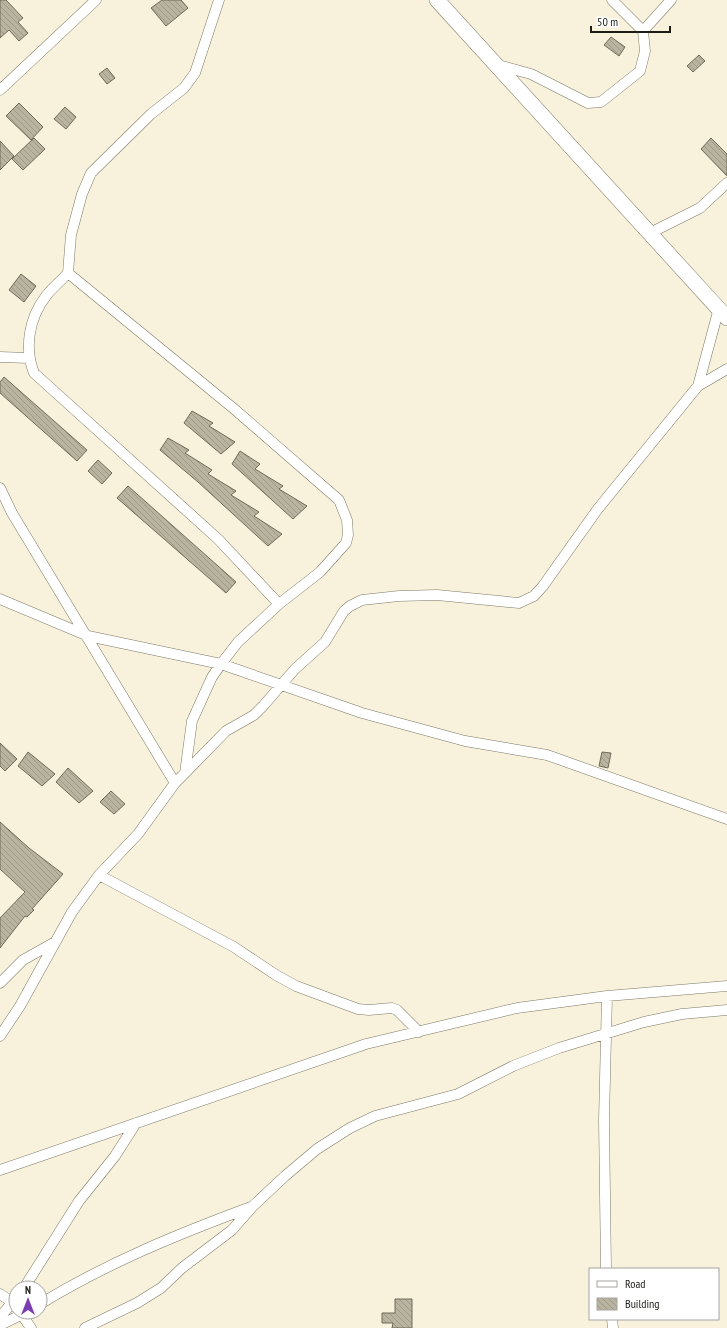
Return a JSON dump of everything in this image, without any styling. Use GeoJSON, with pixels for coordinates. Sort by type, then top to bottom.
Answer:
{"type":"FeatureCollection","features":[{"type":"Feature","properties":{"kind":"main road"},"geometry":{"type":"LineString","coordinates":[[437,0],[723,313]]}},
{"type":"Feature","properties":{"kind":"street"},"geometry":{"type":"LineString","coordinates":[[0,90],[96,0]]}},
{"type":"Feature","properties":{"kind":"street"},"geometry":{"type":"LineString","coordinates":[[219,0],[195,73],[184,88],[152,114],[91,173],[82,194],[71,236],[68,273],[45,296],[32,322],[29,358],[34,373],[218,539],[279,604]]}},
{"type":"Feature","properties":{"kind":"street"},"geometry":{"type":"LineString","coordinates":[[498,65],[531,74],[581,100],[595,104],[601,102],[640,71],[645,50],[643,31],[612,0]]}},
{"type":"Feature","properties":{"kind":"street"},"geometry":{"type":"LineString","coordinates":[[643,31],[671,0]]}},
{"type":"Feature","properties":{"kind":"street"},"geometry":{"type":"LineString","coordinates":[[650,233],[700,208],[726,186]]}},
{"type":"Feature","properties":{"kind":"street"},"geometry":{"type":"LineString","coordinates":[[68,273],[233,408],[338,500],[347,520],[348,535],[346,543],[320,572],[279,604],[238,642],[212,677],[192,721],[185,773]]}},
{"type":"Feature","properties":{"kind":"street"},"geometry":{"type":"LineString","coordinates":[[0,1036],[20,1006],[54,942],[72,912],[99,875],[138,834],[175,783],[226,731],[259,710],[295,669],[330,636],[344,611],[350,606],[362,600],[399,596],[437,595],[519,603],[534,596],[543,586],[597,510],[698,386],[723,313]]}},
{"type":"Feature","properties":{"kind":"street"},"geometry":{"type":"LineString","coordinates":[[0,357],[29,358]]}},
{"type":"Feature","properties":{"kind":"street"},"geometry":{"type":"LineString","coordinates":[[698,386],[727,369]]}},
{"type":"Feature","properties":{"kind":"street"},"geometry":{"type":"LineString","coordinates":[[0,488],[12,513],[88,636],[175,783]]}},
{"type":"Feature","properties":{"kind":"street"},"geometry":{"type":"LineString","coordinates":[[0,599],[88,636],[221,664],[362,713],[466,741],[547,755],[727,819]]}},
{"type":"Feature","properties":{"kind":"street"},"geometry":{"type":"LineString","coordinates":[[0,604],[23,609]]}},
{"type":"Feature","properties":{"kind":"street"},"geometry":{"type":"LineString","coordinates":[[99,875],[234,947],[276,975],[296,986],[358,1008],[369,1010],[392,1008],[397,1010],[418,1032]]}},
{"type":"Feature","properties":{"kind":"street"},"geometry":{"type":"LineString","coordinates":[[0,981],[23,960],[54,942]]}},
{"type":"Feature","properties":{"kind":"street"},"geometry":{"type":"LineString","coordinates":[[0,1170],[366,1044],[517,1008],[607,996],[727,986]]}},
{"type":"Feature","properties":{"kind":"street"},"geometry":{"type":"LineString","coordinates":[[606,1268],[604,1120],[607,996]]}},
{"type":"Feature","properties":{"kind":"street"},"geometry":{"type":"LineString","coordinates":[[85,1328],[137,1303],[161,1288],[182,1268],[232,1230],[253,1206],[285,1176],[317,1149],[350,1128],[375,1116],[458,1094],[513,1066],[559,1048],[607,1035],[644,1022],[682,1014],[727,1010]]}},
{"type":"Feature","properties":{"kind":"street"},"geometry":{"type":"LineString","coordinates":[[29,1280],[79,1201],[115,1156],[136,1123]]}},
{"type":"Feature","properties":{"kind":"street"},"geometry":{"type":"LineString","coordinates":[[48,1299],[115,1262],[162,1241],[253,1206]]}},
{"type":"Feature","properties":{"kind":"street"},"geometry":{"type":"LineString","coordinates":[[0,1326],[8,1318]]}},
{"type":"Feature","properties":{"kind":"building"},"geometry":{"type":"Polygon","coordinates":[[[0,0],[6,0],[23,18],[18,22],[28,33],[19,41],[9,30],[0,38],[0,0]]]}},
{"type":"Feature","properties":{"kind":"building"},"geometry":{"type":"Polygon","coordinates":[[[162,0],[181,0],[188,8],[166,26],[151,8],[162,0]]]}},
{"type":"Feature","properties":{"kind":"building"},"geometry":{"type":"Polygon","coordinates":[[[611,37],[625,47],[619,56],[604,45],[611,37]]]}},
{"type":"Feature","properties":{"kind":"building"},"geometry":{"type":"Polygon","coordinates":[[[699,55],[705,61],[693,72],[687,66],[699,55]]]}},
{"type":"Feature","properties":{"kind":"building"},"geometry":{"type":"Polygon","coordinates":[[[107,68],[115,78],[107,84],[99,74],[107,68]]]}},
{"type":"Feature","properties":{"kind":"building"},"geometry":{"type":"Polygon","coordinates":[[[19,103],[43,127],[31,140],[6,116],[19,103]]]}},
{"type":"Feature","properties":{"kind":"building"},"geometry":{"type":"Polygon","coordinates":[[[65,107],[76,117],[66,129],[54,119],[65,107]]]}},
{"type":"Feature","properties":{"kind":"building"},"geometry":{"type":"Polygon","coordinates":[[[34,138],[45,149],[23,170],[12,159],[34,138]]]}},
{"type":"Feature","properties":{"kind":"building"},"geometry":{"type":"Polygon","coordinates":[[[711,138],[727,154],[727,176],[701,149],[711,138]]]}},
{"type":"Feature","properties":{"kind":"building"},"geometry":{"type":"Polygon","coordinates":[[[0,141],[14,156],[0,170],[0,141]]]}},
{"type":"Feature","properties":{"kind":"building"},"geometry":{"type":"Polygon","coordinates":[[[21,274],[36,286],[24,302],[9,290],[21,274]]]}},
{"type":"Feature","properties":{"kind":"building"},"geometry":{"type":"Polygon","coordinates":[[[4,377],[87,450],[77,461],[0,393],[0,382],[4,377]]]}},
{"type":"Feature","properties":{"kind":"building"},"geometry":{"type":"Polygon","coordinates":[[[192,411],[213,423],[209,426],[235,442],[221,454],[184,423],[192,411]]]}},
{"type":"Feature","properties":{"kind":"building"},"geometry":{"type":"Polygon","coordinates":[[[168,438],[189,450],[185,453],[212,470],[208,474],[236,491],[231,495],[259,512],[254,516],[282,534],[268,546],[198,482],[160,450],[168,438]]]}},
{"type":"Feature","properties":{"kind":"building"},"geometry":{"type":"Polygon","coordinates":[[[240,451],[260,464],[255,469],[283,486],[279,489],[307,506],[293,519],[232,464],[240,451]]]}},
{"type":"Feature","properties":{"kind":"building"},"geometry":{"type":"Polygon","coordinates":[[[98,460],[112,473],[102,484],[88,471],[98,460]]]}},
{"type":"Feature","properties":{"kind":"building"},"geometry":{"type":"Polygon","coordinates":[[[128,486],[236,582],[226,593],[117,498],[128,486]]]}},
{"type":"Feature","properties":{"kind":"building"},"geometry":{"type":"Polygon","coordinates":[[[0,743],[17,759],[5,771],[0,766],[0,743]]]}},
{"type":"Feature","properties":{"kind":"building"},"geometry":{"type":"Polygon","coordinates":[[[28,752],[55,774],[42,786],[18,766],[28,752]]]}},
{"type":"Feature","properties":{"kind":"building"},"geometry":{"type":"Polygon","coordinates":[[[602,752],[611,753],[608,768],[599,766],[602,752]]]}},
{"type":"Feature","properties":{"kind":"building"},"geometry":{"type":"Polygon","coordinates":[[[68,768],[93,791],[79,803],[56,782],[68,768]]]}},
{"type":"Feature","properties":{"kind":"building"},"geometry":{"type":"Polygon","coordinates":[[[111,791],[125,804],[114,814],[100,802],[111,791]]]}},
{"type":"Feature","properties":{"kind":"building"},"geometry":{"type":"Polygon","coordinates":[[[0,822],[29,848],[63,874],[32,909],[34,910],[27,917],[25,916],[0,948],[0,918],[25,892],[0,869],[0,822]]]}},
{"type":"Feature","properties":{"kind":"building"},"geometry":{"type":"Polygon","coordinates":[[[395,1299],[412,1299],[412,1328],[392,1328],[393,1323],[382,1323],[382,1313],[395,1313],[395,1299]]]}}]}
